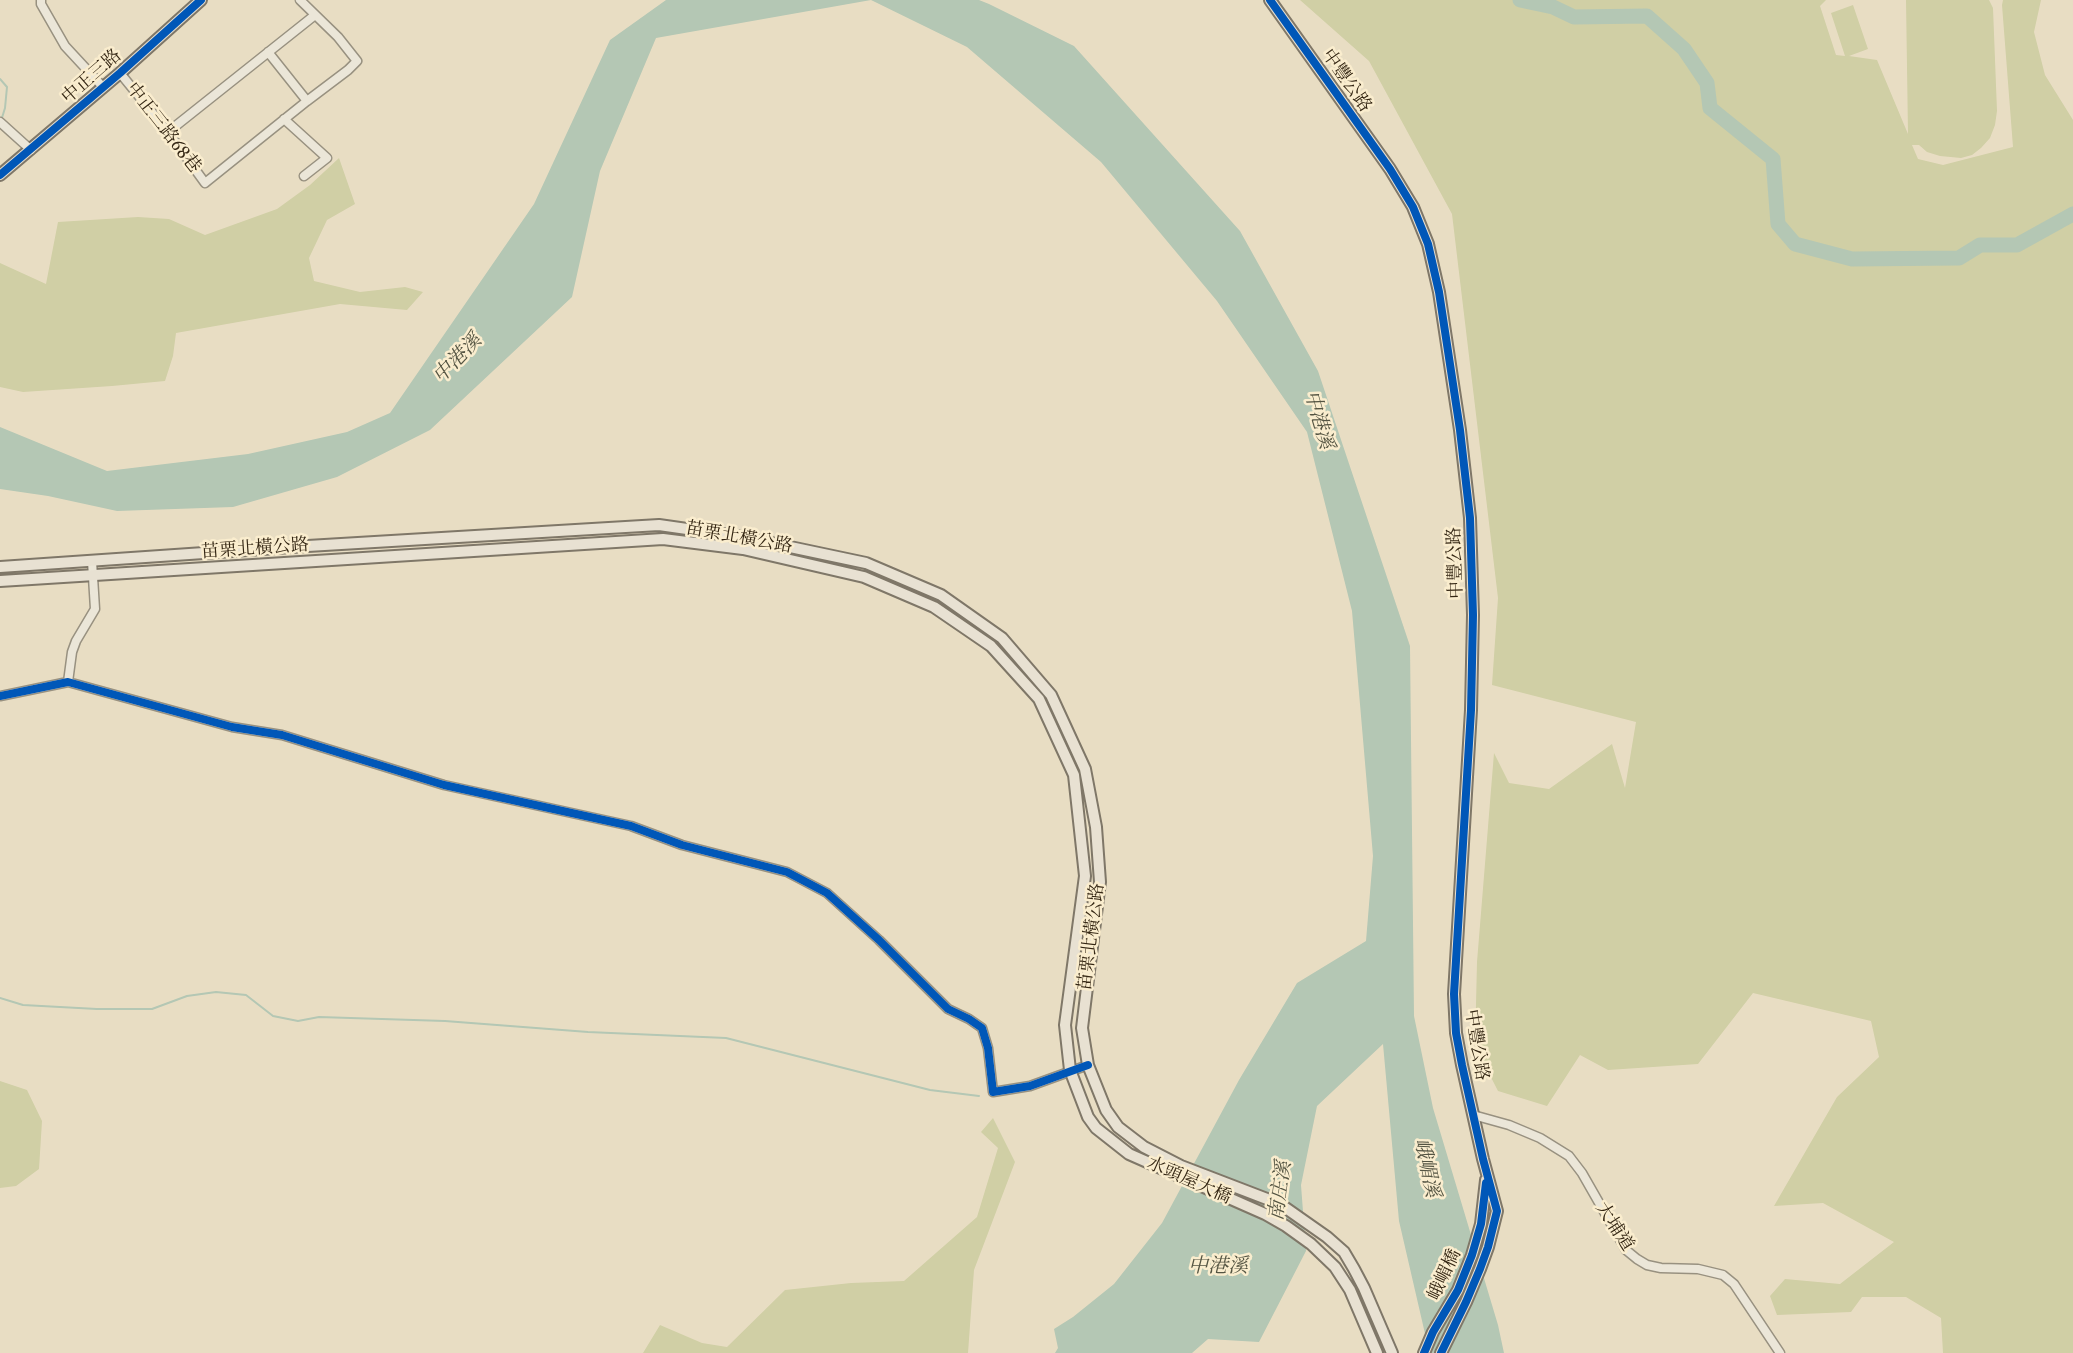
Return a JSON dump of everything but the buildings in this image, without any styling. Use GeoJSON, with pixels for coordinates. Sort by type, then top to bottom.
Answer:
{"type":"FeatureCollection","features":[{"type":"Feature","properties":{"kind":"main road","name":"中正三路"},"geometry":{"type":"LineString","coordinates":[[0,175],[120,73],[201,0]]}},
{"type":"Feature","properties":{"kind":"main road","name":"中豐公路"},"geometry":{"type":"LineString","coordinates":[[1270,0],[1390,169],[1413,207],[1428,244],[1445,327],[1461,430],[1470,518],[1473,615],[1472,710],[1454,994],[1456,1033],[1473,1115],[1497,1211]]}},
{"type":"Feature","properties":{"kind":"main road","name":"苗栗北橫公路"},"geometry":{"type":"LineString","coordinates":[[0,567],[659,525],[743,537],[866,563],[941,595],[1002,638],[1051,695],[1085,769],[1096,827],[1100,882],[1082,1028],[1088,1065]]}},
{"type":"Feature","properties":{"kind":"main road","name":"苗栗北橫公路"},"geometry":{"type":"LineString","coordinates":[[0,581],[663,539],[743,549],[864,578],[934,607],[991,646],[1039,699],[1074,775],[1085,876],[1065,1025],[1070,1070]]}},
{"type":"Feature","properties":{"kind":"main road","name":"水頭屋大橋"},"geometry":{"type":"LineString","coordinates":[[1088,1065],[1106,1110],[1128,1136],[1181,1166],[1280,1204],[1327,1236],[1344,1252],[1364,1288],[1392,1352]]}},
{"type":"Feature","properties":{"kind":"main road","name":"水頭屋大橋"},"geometry":{"type":"LineString","coordinates":[[1070,1070],[1088,1117],[1095,1128],[1117,1146],[1155,1167],[1265,1214],[1311,1244],[1335,1267],[1358,1306],[1377,1353]]}},
{"type":"Feature","properties":{"kind":"main road","name":"中豐公路"},"geometry":{"type":"LineString","coordinates":[[1484,1207],[1487,1172]]}},
{"type":"Feature","properties":{"kind":"main road","name":"峨嵋橋"},"geometry":{"type":"LineString","coordinates":[[1424,1353],[1433,1332],[1462,1281],[1478,1237],[1484,1207]]}},
{"type":"Feature","properties":{"kind":"main road","name":"峨嵋橋"},"geometry":{"type":"LineString","coordinates":[[1441,1353],[1480,1269],[1497,1211]]}},
{"type":"Feature","properties":{"kind":"street"},"geometry":{"type":"LineString","coordinates":[[41,0],[40,4],[65,46],[103,87]]}},
{"type":"Feature","properties":{"kind":"street"},"geometry":{"type":"LineString","coordinates":[[300,0],[338,37],[357,61],[284,119],[327,158],[304,176]]}},
{"type":"Feature","properties":{"kind":"street"},"geometry":{"type":"LineString","coordinates":[[168,132],[315,15]]}},
{"type":"Feature","properties":{"kind":"street"},"geometry":{"type":"LineString","coordinates":[[268,52],[308,100]]}},
{"type":"Feature","properties":{"kind":"street","name":"中正三路68巷"},"geometry":{"type":"LineString","coordinates":[[120,73],[168,132],[205,183],[284,119]]}},
{"type":"Feature","properties":{"kind":"street"},"geometry":{"type":"LineString","coordinates":[[0,122],[31,150]]}},
{"type":"Feature","properties":{"kind":"street"},"geometry":{"type":"LineString","coordinates":[[68,682],[74,647],[95,609],[92,561]]}},
{"type":"Feature","properties":{"kind":"street"},"geometry":{"type":"LineString","coordinates":[[0,696],[68,682],[232,727],[282,735],[444,785],[631,826],[682,845],[787,872],[827,893],[879,940],[948,1010],[969,1019],[982,1028],[993,1092],[1030,1086],[1088,1065]]}},
{"type":"Feature","properties":{"kind":"street","name":"大埔道"},"geometry":{"type":"LineString","coordinates":[[1473,1115],[1509,1125],[1540,1138],[1569,1156],[1582,1173],[1626,1250],[1637,1259],[1647,1265],[1698,1269],[1723,1275],[1734,1284],[1780,1353]]}},
{"type":"Feature","properties":{"kind":"green space"},"geometry":{"type":"Polygon","coordinates":[[[1300,0],[1826,0],[1820,6],[1836,55],[1845,56],[1831,13],[1853,5],[1868,49],[1849,56],[1877,60],[1908,134],[1906,0],[1989,0],[1993,8],[1997,111],[1995,125],[1990,138],[1981,148],[1972,155],[1961,158],[1940,156],[1927,152],[1919,145],[1912,145],[1918,159],[1943,165],[2013,147],[2002,5],[2003,0],[2041,0],[2034,32],[2045,75],[2073,120],[2073,1353],[1943,1353],[1941,1318],[1906,1297],[1862,1297],[1851,1312],[1777,1315],[1770,1296],[1785,1279],[1840,1284],[1894,1242],[1823,1203],[1774,1206],[1837,1097],[1879,1057],[1871,1021],[1753,993],[1698,1064],[1608,1070],[1580,1055],[1547,1106],[1498,1091],[1475,1046],[1477,962],[1494,753],[1509,783],[1549,789],[1612,744],[1625,788],[1636,722],[1492,685],[1498,598],[1452,214],[1369,61],[1300,0]]]}},
{"type":"Feature","properties":{"kind":"green space"},"geometry":{"type":"Polygon","coordinates":[[[339,158],[355,204],[327,220],[309,258],[314,281],[360,292],[405,287],[423,292],[407,310],[340,304],[176,333],[173,356],[165,381],[23,392],[0,387],[0,263],[46,284],[58,222],[138,217],[169,219],[205,235],[277,209],[310,185],[339,158]]]}},
{"type":"Feature","properties":{"kind":"green space"},"geometry":{"type":"Polygon","coordinates":[[[0,1081],[27,1090],[42,1121],[39,1169],[16,1186],[0,1188],[0,1081]]]}},
{"type":"Feature","properties":{"kind":"green space"},"geometry":{"type":"Polygon","coordinates":[[[993,1118],[1015,1162],[974,1270],[968,1353],[643,1353],[660,1325],[702,1343],[727,1347],[785,1290],[851,1283],[904,1281],[977,1217],[998,1148],[981,1132],[993,1118]]]}},
{"type":"Feature","properties":{"kind":"water"},"geometry":{"type":"Polygon","coordinates":[[[666,0],[871,0],[656,38],[600,171],[572,297],[430,430],[337,477],[233,507],[117,511],[48,496],[0,489],[0,427],[107,471],[248,454],[347,432],[390,413],[534,204],[610,40],[666,0]]]}},
{"type":"Feature","properties":{"kind":"water","name":"中港溪"},"geometry":{"type":"Polygon","coordinates":[[[871,0],[979,0],[1074,46],[1240,231],[1318,371],[1410,646],[1414,1016],[1433,1108],[1498,1325],[1504,1353],[1427,1353],[1426,1338],[1399,1221],[1383,1044],[1317,1106],[1301,1185],[1306,1251],[1259,1342],[1208,1339],[1192,1353],[1055,1353],[1058,1348],[1054,1329],[1073,1317],[1114,1284],[1162,1223],[1239,1080],[1297,983],[1366,941],[1373,856],[1352,611],[1307,432],[1217,301],[1101,162],[967,47],[871,0]]]}},
{"type":"Feature","properties":{"kind":"waterway"},"geometry":{"type":"LineString","coordinates":[[1520,0],[1553,7],[1574,17],[1647,16],[1684,49],[1707,83],[1710,108],[1773,159],[1778,224],[1795,244],[1852,259],[1959,258],[1980,245],[2017,245],[2073,214]]}},
{"type":"Feature","properties":{"kind":"waterway"},"geometry":{"type":"LineString","coordinates":[[0,79],[7,87],[1,121]]}},
{"type":"Feature","properties":{"kind":"waterway"},"geometry":{"type":"LineString","coordinates":[[0,998],[23,1005],[152,1009],[187,996],[216,992],[246,995],[273,1016],[298,1021],[319,1017],[445,1021],[588,1032],[726,1038],[930,1090],[979,1096]]}},
{"type":"Feature","properties":{"kind":"cycle path"},"geometry":{"type":"LineString","coordinates":[[0,175],[120,73],[201,0]]}},
{"type":"Feature","properties":{"kind":"cycle path"},"geometry":{"type":"LineString","coordinates":[[1270,0],[1390,169],[1413,207],[1428,244],[1439,292],[1460,430],[1470,518],[1473,615],[1471,710],[1454,994],[1456,1033],[1462,1065],[1497,1211],[1480,1269],[1441,1353]]}},
{"type":"Feature","properties":{"kind":"cycle path"},"geometry":{"type":"LineString","coordinates":[[0,696],[68,682],[232,727],[282,735],[444,785],[631,826],[682,845],[787,872],[827,893],[879,940],[948,1009],[982,1028],[988,1048],[993,1092],[1030,1086],[1088,1065]]}},
{"type":"Feature","properties":{"kind":"cycle path"},"geometry":{"type":"LineString","coordinates":[[1424,1353],[1433,1332],[1458,1290],[1472,1255],[1481,1224],[1486,1183]]}},
{"type":"Feature","properties":{"kind":"water label","name":"峨嵋溪"},"geometry":{"type":"Point","coordinates":[1426,1168]}},
{"type":"Feature","properties":{"kind":"water label","name":"南庄溪"},"geometry":{"type":"Point","coordinates":[1281,1191]}}]}
